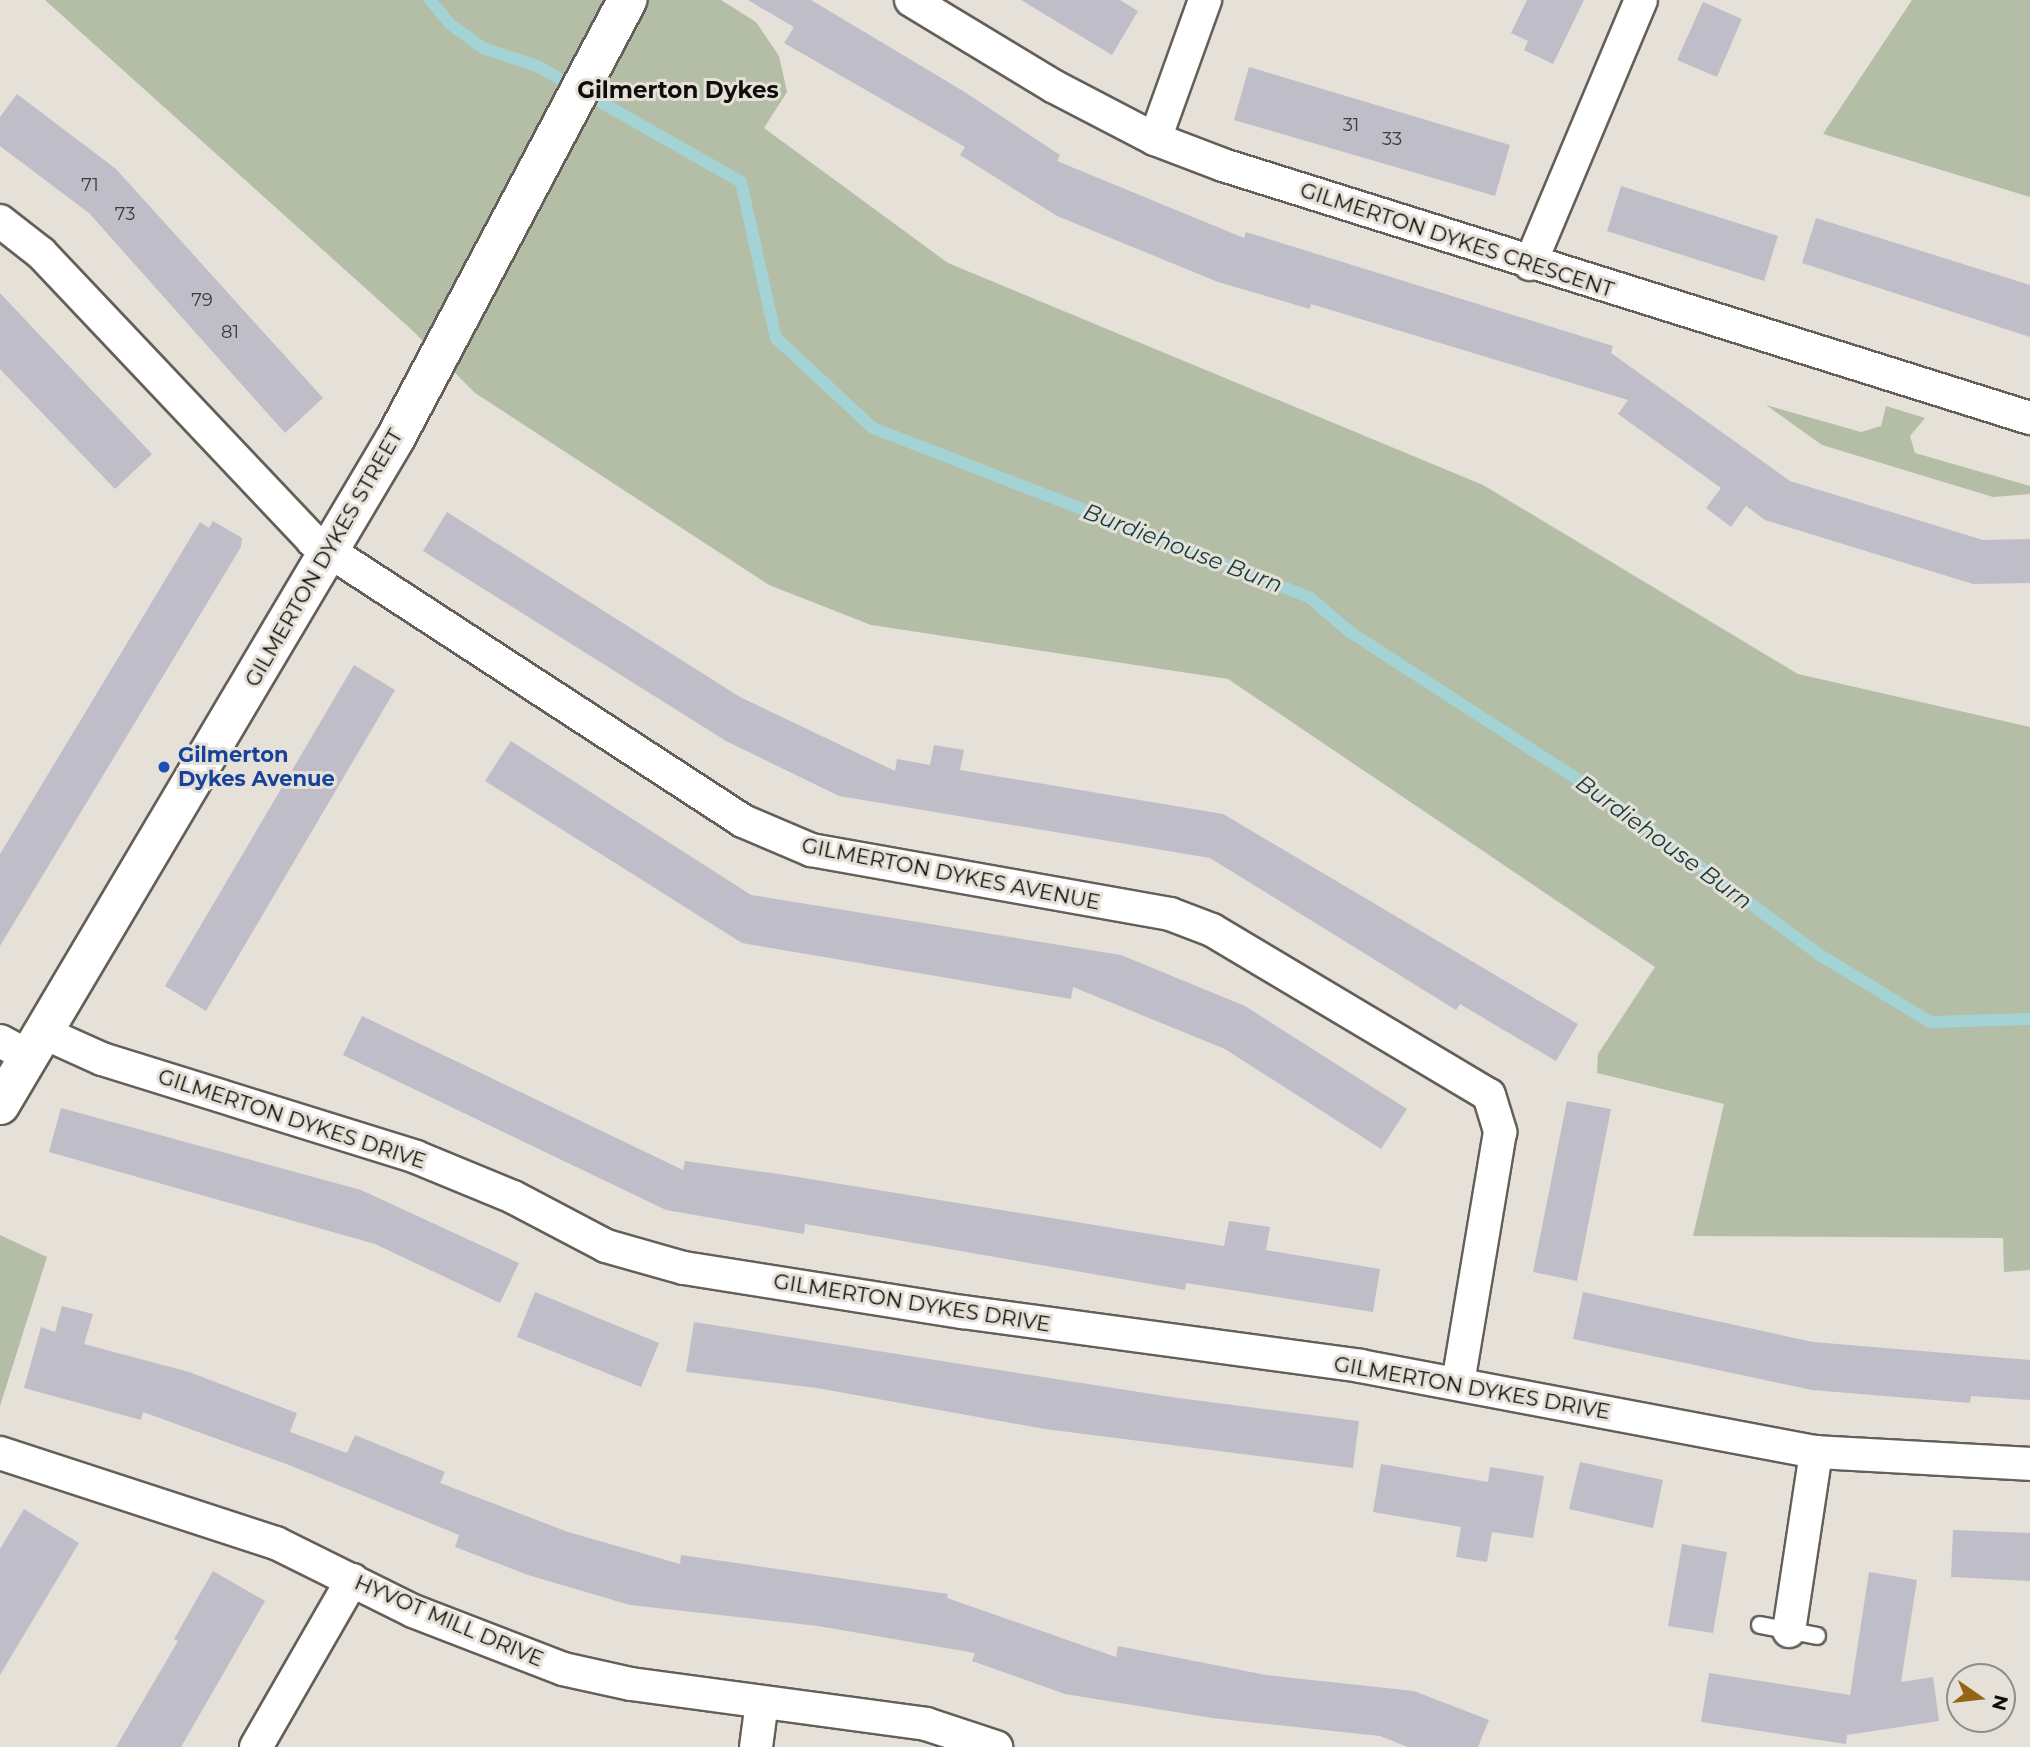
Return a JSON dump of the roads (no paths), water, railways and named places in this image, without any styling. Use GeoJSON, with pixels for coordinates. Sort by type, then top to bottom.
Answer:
{"type":"FeatureCollection","features":[{"type":"Feature","properties":{"kind":"main road","name":"GILMERTON DYKES STREET"},"geometry":{"type":"LineString","coordinates":[[0,1105],[23,1043],[328,553],[535,177],[627,0]]}},
{"type":"Feature","properties":{"kind":"street","name":"GILMERTON DYKES CRESCENT"},"geometry":{"type":"LineString","coordinates":[[911,0],[1053,86],[1155,139],[1530,264],[2030,418]]}},
{"type":"Feature","properties":{"kind":"street"},"geometry":{"type":"LineString","coordinates":[[1155,139],[1205,0]]}},
{"type":"Feature","properties":{"kind":"street"},"geometry":{"type":"LineString","coordinates":[[1530,264],[1641,0]]}},
{"type":"Feature","properties":{"kind":"street","name":"GILMERTON DYKES AVENUE"},"geometry":{"type":"LineString","coordinates":[[0,221],[41,253],[328,553],[778,839],[823,852],[1170,914],[1212,930],[1489,1095],[1500,1132],[1458,1383]]}},
{"type":"Feature","properties":{"kind":"street","name":"GILMERTON DYKES DRIVE"},"geometry":{"type":"LineString","coordinates":[[23,1043],[102,1059],[416,1157],[513,1197],[606,1246],[684,1268],[1458,1383],[1816,1452],[2030,1464]]}},
{"type":"Feature","properties":{"kind":"street"},"geometry":{"type":"LineString","coordinates":[[1789,1631],[1816,1452]]}},
{"type":"Feature","properties":{"kind":"street","name":"HYVOT MILL DRIVE"},"geometry":{"type":"LineString","coordinates":[[0,1453],[276,1543],[489,1643],[563,1669],[762,1702],[926,1724],[996,1747]]}},
{"type":"Feature","properties":{"kind":"street"},"geometry":{"type":"LineString","coordinates":[[256,1747],[352,1580]]}},
{"type":"Feature","properties":{"kind":"street"},"geometry":{"type":"LineString","coordinates":[[756,1747],[762,1702]]}},
{"type":"Feature","properties":{"kind":"waterway","name":"Burdiehouse Burn"},"geometry":{"type":"LineString","coordinates":[[430,0],[450,24],[483,48],[537,66],[741,182],[776,338],[873,428],[1309,597],[1350,632],[1613,802],[1820,955],[1930,1022],[2030,1019]]}},
{"type":"Feature","properties":{"kind":"place","name":"Gilmerton Dykes Avenue"},"geometry":{"type":"Point","coordinates":[164,767]}},
{"type":"Feature","properties":{"kind":"district","name":"Gilmerton Dykes"},"geometry":{"type":"Point","coordinates":[678,90]}}]}
